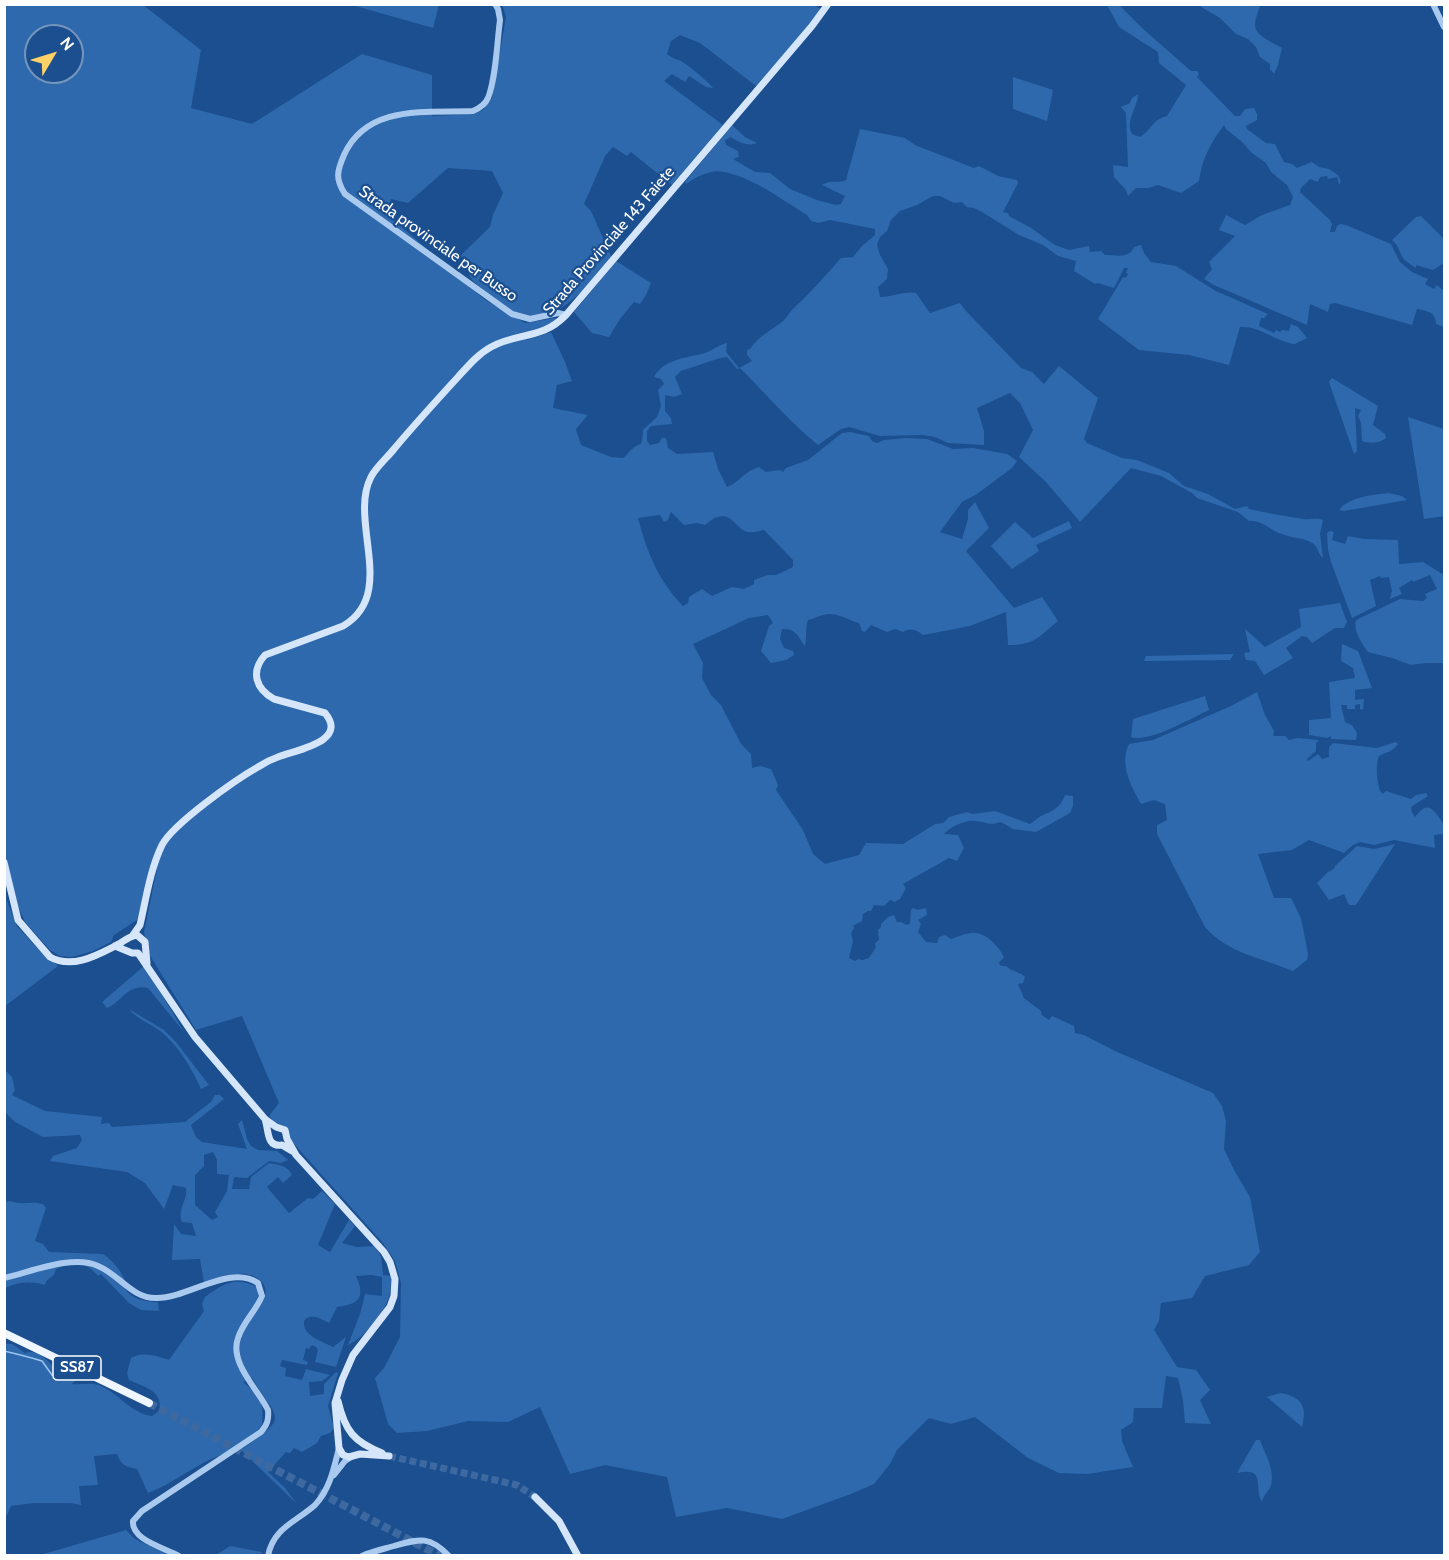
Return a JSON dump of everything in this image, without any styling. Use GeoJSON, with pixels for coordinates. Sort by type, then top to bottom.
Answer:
{"type":"FeatureCollection","features":[{"type":"Feature","properties":{"kind":"main road","name":"Strada Provinciale 143 Faiete"},"geometry":{"type":"LineString","coordinates":[[130,937],[140,926],[158,855],[170,833],[258,766],[321,741],[329,734],[331,723],[325,713],[274,699],[258,685],[255,674],[264,655],[343,626],[352,620],[364,604],[369,589],[370,574],[366,489],[374,474],[426,411],[478,355],[495,344],[548,330],[566,315],[812,26],[828,4]]}},
{"type":"Feature","properties":{"kind":"main road"},"geometry":{"type":"LineString","coordinates":[[4,862],[16,916],[50,957],[57,961],[73,962],[89,958],[136,935],[144,942],[138,953],[115,946]]}},
{"type":"Feature","properties":{"kind":"main road","name":"Strada Provinciale 143 Faiete"},"geometry":{"type":"LineString","coordinates":[[140,926],[147,963]]}},
{"type":"Feature","properties":{"kind":"main road"},"geometry":{"type":"LineString","coordinates":[[128,950],[130,937]]}},
{"type":"Feature","properties":{"kind":"main road","name":"Strada Provinciale 143 Faiete"},"geometry":{"type":"LineString","coordinates":[[138,953],[147,963],[195,1037],[273,1129],[285,1130],[284,1142],[384,1252],[390,1262],[395,1279],[394,1296],[390,1307],[353,1355],[337,1396],[335,1410],[339,1446]]}},
{"type":"Feature","properties":{"kind":"main road","name":"Strada Provinciale 143 Faiete"},"geometry":{"type":"LineString","coordinates":[[273,1129],[268,1137],[271,1142],[276,1146],[284,1142]]}},
{"type":"Feature","properties":{"kind":"main road","name":"SS87"},"geometry":{"type":"LineString","coordinates":[[4,1333],[149,1403]]}},
{"type":"Feature","properties":{"kind":"main road"},"geometry":{"type":"LineString","coordinates":[[337,1396],[342,1419],[352,1436],[389,1456],[343,1455],[339,1446],[344,1437],[352,1436]]}},
{"type":"Feature","properties":{"kind":"main road","name":"Strada Provinciale 143 Faiete"},"geometry":{"type":"LineString","coordinates":[[353,1456],[360,1449],[359,1441]]}},
{"type":"Feature","properties":{"kind":"main road"},"geometry":{"type":"LineString","coordinates":[[536,1497],[559,1521],[578,1556]]}},
{"type":"Feature","properties":{"kind":"street","name":"Strada provinciale per Busso"},"geometry":{"type":"LineString","coordinates":[[495,4],[500,20],[491,85],[487,100],[482,106],[473,111],[393,114],[374,121],[349,144],[339,165],[338,183],[345,194],[512,314],[530,319],[558,313],[566,315]]}},
{"type":"Feature","properties":{"kind":"street"},"geometry":{"type":"LineString","coordinates":[[1433,4],[1444,27]]}},
{"type":"Feature","properties":{"kind":"street"},"geometry":{"type":"LineString","coordinates":[[4,1278],[66,1263],[84,1262],[99,1266],[134,1292],[145,1297],[159,1298],[234,1276],[248,1277],[258,1283],[262,1296],[244,1326],[236,1346],[241,1365],[268,1410],[267,1426],[134,1519],[133,1527],[139,1536],[179,1556]]}},
{"type":"Feature","properties":{"kind":"street","name":"Strada Provinciale 143 Faiete"},"geometry":{"type":"LineString","coordinates":[[268,1556],[272,1540],[279,1531],[314,1505],[326,1490],[339,1446]]}},
{"type":"Feature","properties":{"kind":"street","name":"Strada Provinciale 143 Faiete"},"geometry":{"type":"LineString","coordinates":[[330,1481],[345,1461],[353,1456]]}},
{"type":"Feature","properties":{"kind":"street"},"geometry":{"type":"LineString","coordinates":[[362,1556],[419,1539],[435,1544],[449,1556]]}},
{"type":"Feature","properties":{"kind":"shaded area"},"geometry":{"type":"Polygon","coordinates":[[[4,5],[143,5],[201,50],[191,108],[252,124],[362,54],[432,75],[432,116],[474,114],[483,110],[492,99],[506,17],[503,7],[499,5],[815,5],[820,9],[816,17],[756,86],[700,43],[680,35],[671,41],[667,54],[688,66],[713,88],[706,87],[689,76],[685,82],[672,74],[664,81],[723,125],[672,185],[631,152],[627,156],[613,147],[605,156],[584,204],[591,211],[612,258],[582,292],[556,311],[542,316],[528,316],[507,309],[472,280],[468,273],[473,263],[460,256],[490,227],[503,193],[492,171],[448,168],[408,203],[391,199],[388,215],[484,299],[525,323],[555,318],[557,320],[526,334],[527,340],[551,332],[572,381],[557,385],[553,408],[588,415],[576,429],[581,445],[611,457],[623,458],[640,444],[643,430],[657,417],[661,406],[658,390],[664,384],[661,379],[654,377],[658,371],[676,360],[705,353],[727,343],[726,352],[739,368],[752,361],[747,355],[747,350],[784,320],[841,258],[853,257],[875,235],[875,229],[830,220],[819,223],[811,221],[807,215],[757,184],[724,172],[699,176],[686,184],[685,182],[732,125],[745,137],[757,143],[747,144],[731,137],[725,140],[726,145],[738,151],[739,157],[733,159],[755,172],[770,173],[790,189],[836,205],[841,204],[845,196],[822,185],[846,180],[860,129],[905,138],[915,145],[974,168],[979,166],[998,176],[1017,180],[1018,183],[1003,212],[1008,213],[1009,216],[1055,245],[1069,250],[1089,246],[1090,252],[1101,251],[1105,255],[1118,256],[1126,255],[1134,247],[1141,245],[1151,262],[1176,266],[1216,291],[1268,314],[1261,318],[1259,326],[1274,333],[1276,330],[1289,331],[1291,324],[1298,327],[1307,338],[1295,344],[1248,327],[1240,327],[1229,365],[1189,355],[1139,350],[1098,319],[1123,277],[1126,278],[1128,268],[1124,268],[1114,288],[1095,284],[1074,271],[1076,261],[1058,256],[1043,245],[1019,235],[982,212],[967,207],[962,202],[954,203],[940,196],[933,196],[900,211],[891,220],[887,231],[880,237],[877,245],[888,269],[887,279],[878,287],[880,297],[916,293],[930,313],[960,303],[1021,368],[1032,372],[1044,384],[1059,366],[1098,398],[1084,439],[1087,443],[1122,458],[1137,460],[1169,473],[1184,486],[1208,494],[1235,509],[1247,506],[1249,509],[1303,519],[1323,520],[1320,534],[1323,558],[1316,546],[1308,541],[1283,535],[1257,521],[1249,521],[1238,512],[1197,498],[1161,476],[1131,468],[1080,522],[1046,482],[1019,457],[1033,430],[1020,403],[1010,393],[977,408],[984,431],[984,445],[948,443],[935,437],[922,435],[880,436],[849,427],[841,429],[818,445],[727,357],[681,371],[675,377],[682,394],[674,397],[665,395],[665,411],[671,418],[672,424],[651,426],[647,431],[647,441],[650,445],[666,438],[668,448],[677,454],[713,452],[727,487],[759,467],[766,472],[780,470],[783,472],[786,468],[808,460],[842,433],[850,432],[869,436],[877,443],[906,438],[927,439],[953,449],[973,448],[1007,454],[1017,461],[1012,468],[977,494],[962,502],[940,532],[962,539],[968,519],[968,510],[975,502],[989,528],[966,551],[1014,608],[1042,597],[1058,621],[1036,639],[1024,644],[1008,645],[1006,612],[970,626],[923,635],[911,629],[903,632],[895,629],[887,632],[871,625],[865,632],[862,631],[859,623],[828,614],[808,620],[805,646],[794,632],[782,629],[780,639],[784,648],[793,651],[794,655],[786,660],[771,663],[761,651],[769,626],[773,623],[768,615],[749,618],[693,644],[703,663],[702,678],[711,695],[721,705],[741,744],[751,754],[752,768],[760,766],[771,769],[778,785],[776,790],[803,830],[813,854],[825,864],[859,855],[866,843],[903,844],[935,824],[943,823],[949,817],[967,812],[972,814],[995,811],[1030,824],[1056,808],[1065,795],[1073,796],[1070,813],[1036,832],[1013,829],[1001,822],[991,824],[963,822],[950,829],[944,834],[958,835],[964,848],[957,861],[949,858],[903,884],[906,888],[900,899],[895,902],[890,900],[884,906],[874,905],[871,911],[863,914],[862,921],[853,926],[851,933],[853,941],[849,958],[855,961],[869,958],[876,947],[875,943],[879,940],[878,930],[888,917],[894,915],[897,922],[907,925],[910,923],[913,908],[918,910],[926,908],[927,915],[918,920],[921,924],[918,932],[926,942],[937,943],[939,937],[945,935],[951,939],[970,933],[986,936],[999,948],[1004,957],[999,963],[1001,966],[1006,966],[1025,977],[1023,983],[1018,984],[1024,998],[1041,1011],[1042,1015],[1049,1020],[1052,1016],[1074,1026],[1075,1033],[1213,1093],[1222,1106],[1226,1121],[1224,1149],[1250,1197],[1260,1252],[1249,1265],[1205,1276],[1192,1298],[1161,1303],[1159,1321],[1154,1330],[1177,1367],[1196,1370],[1210,1390],[1200,1400],[1211,1424],[1185,1423],[1178,1378],[1166,1376],[1162,1408],[1134,1408],[1133,1422],[1121,1430],[1122,1441],[1133,1467],[1087,1474],[1059,1473],[1028,1458],[975,1417],[951,1424],[929,1418],[897,1450],[890,1464],[874,1484],[851,1494],[782,1519],[727,1508],[676,1517],[667,1477],[605,1465],[570,1474],[540,1407],[508,1422],[468,1421],[427,1431],[397,1433],[388,1424],[375,1378],[384,1368],[400,1337],[401,1283],[395,1261],[383,1243],[269,1116],[279,1103],[242,1016],[196,1030],[149,954],[144,932],[157,869],[152,866],[137,920],[114,935],[111,942],[93,951],[72,957],[60,956],[50,950],[25,922],[18,906],[4,848],[4,5]],[[671,512],[668,520],[664,522],[660,515],[638,518],[654,565],[683,606],[688,603],[689,597],[702,589],[712,596],[732,587],[744,589],[754,584],[754,580],[776,575],[793,567],[793,560],[764,530],[744,531],[731,519],[723,516],[714,518],[705,525],[697,523],[684,525],[671,512]]]}},
{"type":"Feature","properties":{"kind":"shaded area"},"geometry":{"type":"Polygon","coordinates":[[[352,5],[439,5],[433,28],[352,5]]]}},
{"type":"Feature","properties":{"kind":"shaded area"},"geometry":{"type":"Polygon","coordinates":[[[1107,5],[1119,5],[1191,71],[1197,71],[1199,74],[1197,77],[1235,116],[1240,116],[1245,109],[1254,108],[1257,120],[1246,126],[1247,129],[1266,143],[1275,144],[1284,162],[1297,168],[1312,162],[1338,175],[1341,181],[1339,185],[1337,177],[1328,179],[1327,176],[1320,177],[1318,182],[1310,179],[1300,192],[1330,220],[1332,224],[1330,232],[1335,232],[1340,224],[1346,225],[1391,244],[1400,262],[1412,272],[1428,279],[1425,284],[1434,289],[1437,285],[1444,291],[1444,327],[1436,324],[1433,315],[1427,311],[1417,309],[1412,325],[1335,303],[1330,304],[1328,312],[1310,304],[1307,325],[1204,279],[1212,269],[1209,262],[1235,236],[1219,230],[1226,215],[1245,225],[1262,215],[1290,205],[1293,197],[1287,185],[1271,172],[1266,163],[1252,153],[1224,125],[1208,151],[1199,181],[1181,193],[1158,185],[1136,188],[1128,196],[1126,190],[1114,177],[1113,165],[1128,167],[1126,113],[1121,107],[1130,103],[1132,98],[1138,94],[1130,129],[1132,134],[1140,137],[1157,120],[1167,116],[1186,85],[1159,63],[1158,52],[1119,27],[1107,5]]]}},
{"type":"Feature","properties":{"kind":"shaded area"},"geometry":{"type":"Polygon","coordinates":[[[1198,5],[1260,5],[1255,22],[1258,33],[1282,48],[1274,74],[1270,69],[1270,64],[1260,57],[1256,47],[1248,39],[1236,34],[1220,18],[1198,5]]]}},
{"type":"Feature","properties":{"kind":"shaded area"},"geometry":{"type":"Polygon","coordinates":[[[1013,77],[1053,90],[1047,121],[1013,109],[1013,77]]]}},
{"type":"Feature","properties":{"kind":"shaded area"},"geometry":{"type":"Polygon","coordinates":[[[1421,216],[1444,239],[1444,263],[1433,270],[1416,265],[1416,268],[1407,262],[1392,240],[1416,217],[1421,216]]]}},
{"type":"Feature","properties":{"kind":"shaded area"},"geometry":{"type":"Polygon","coordinates":[[[616,261],[651,283],[640,304],[634,302],[609,337],[592,333],[574,312],[616,261]]]}},
{"type":"Feature","properties":{"kind":"shaded area"},"geometry":{"type":"Polygon","coordinates":[[[1332,378],[1378,406],[1373,425],[1385,434],[1386,438],[1375,442],[1362,441],[1361,423],[1358,416],[1361,410],[1355,408],[1357,451],[1354,454],[1330,385],[1329,381],[1332,378]]]}},
{"type":"Feature","properties":{"kind":"shaded area"},"geometry":{"type":"Polygon","coordinates":[[[1408,417],[1444,429],[1444,516],[1424,519],[1408,417]]]}},
{"type":"Feature","properties":{"kind":"shaded area"},"geometry":{"type":"Polygon","coordinates":[[[1388,493],[1402,496],[1407,500],[1339,510],[1355,499],[1388,493]]]}},
{"type":"Feature","properties":{"kind":"shaded area"},"geometry":{"type":"Polygon","coordinates":[[[1069,521],[1072,528],[1036,545],[1039,551],[1012,569],[991,546],[1015,522],[1033,538],[1069,521]]]}},
{"type":"Feature","properties":{"kind":"shaded area"},"geometry":{"type":"Polygon","coordinates":[[[1334,532],[1332,540],[1345,544],[1348,536],[1398,540],[1399,564],[1423,562],[1444,575],[1444,663],[1411,665],[1368,652],[1357,632],[1356,620],[1400,599],[1423,601],[1427,598],[1425,594],[1437,589],[1430,575],[1413,582],[1412,580],[1399,588],[1402,594],[1390,599],[1392,591],[1389,577],[1381,578],[1380,576],[1370,580],[1376,606],[1352,618],[1331,562],[1327,533],[1334,532]]]}},
{"type":"Feature","properties":{"kind":"shaded area"},"geometry":{"type":"Polygon","coordinates":[[[1340,603],[1347,622],[1344,628],[1335,628],[1312,643],[1307,637],[1302,636],[1286,648],[1293,658],[1264,675],[1255,661],[1246,660],[1244,653],[1250,652],[1245,629],[1265,647],[1301,627],[1299,609],[1340,603]]]}},
{"type":"Feature","properties":{"kind":"shaded area"},"geometry":{"type":"Polygon","coordinates":[[[1342,644],[1358,651],[1372,688],[1355,690],[1355,700],[1364,699],[1363,710],[1360,709],[1360,704],[1355,705],[1355,709],[1347,709],[1347,705],[1341,705],[1345,722],[1352,725],[1357,733],[1356,740],[1309,735],[1309,720],[1331,718],[1329,682],[1355,678],[1353,668],[1341,661],[1342,644]]]}},
{"type":"Feature","properties":{"kind":"shaded area"},"geometry":{"type":"Polygon","coordinates":[[[1234,654],[1230,660],[1144,661],[1146,656],[1234,654]]]}},
{"type":"Feature","properties":{"kind":"shaded area"},"geometry":{"type":"Polygon","coordinates":[[[1257,692],[1265,715],[1274,731],[1273,736],[1285,736],[1289,740],[1298,738],[1319,740],[1316,743],[1316,751],[1307,759],[1308,761],[1318,754],[1322,759],[1329,757],[1329,747],[1333,743],[1377,748],[1396,742],[1398,744],[1394,749],[1379,756],[1377,774],[1380,791],[1383,794],[1386,791],[1411,799],[1416,795],[1426,793],[1428,796],[1411,807],[1412,812],[1415,817],[1424,808],[1432,809],[1444,828],[1444,834],[1434,835],[1435,848],[1394,840],[1374,845],[1360,842],[1344,853],[1309,840],[1292,850],[1258,854],[1274,898],[1291,898],[1301,918],[1308,954],[1307,960],[1293,971],[1234,949],[1205,927],[1157,834],[1157,825],[1167,820],[1165,804],[1154,800],[1141,804],[1130,782],[1126,767],[1125,759],[1129,744],[1153,740],[1231,706],[1257,692]]]}},
{"type":"Feature","properties":{"kind":"shaded area"},"geometry":{"type":"Polygon","coordinates":[[[1205,696],[1209,710],[1159,733],[1139,738],[1131,737],[1133,719],[1205,696]]]}},
{"type":"Feature","properties":{"kind":"shaded area"},"geometry":{"type":"Polygon","coordinates":[[[1395,844],[1356,905],[1349,905],[1344,894],[1329,900],[1317,883],[1357,846],[1374,849],[1395,844]]]}},
{"type":"Feature","properties":{"kind":"shaded area"},"geometry":{"type":"Polygon","coordinates":[[[4,893],[17,926],[39,950],[58,966],[5,1006],[4,893]]]}},
{"type":"Feature","properties":{"kind":"shaded area"},"geometry":{"type":"Polygon","coordinates":[[[144,966],[184,1032],[148,988],[130,990],[107,1008],[102,1002],[144,966]]]}},
{"type":"Feature","properties":{"kind":"shaded area"},"geometry":{"type":"Polygon","coordinates":[[[129,1009],[164,1030],[209,1085],[201,1089],[186,1060],[170,1040],[129,1009]]]}},
{"type":"Feature","properties":{"kind":"shaded area"},"geometry":{"type":"Polygon","coordinates":[[[4,1020],[6,1020],[5,1070],[12,1077],[15,1090],[12,1095],[45,1111],[102,1117],[101,1124],[109,1123],[112,1127],[185,1122],[211,1102],[215,1095],[220,1095],[224,1099],[191,1125],[196,1137],[202,1142],[247,1149],[238,1124],[242,1120],[251,1146],[258,1150],[277,1151],[288,1160],[281,1163],[269,1161],[247,1178],[234,1177],[232,1189],[249,1189],[251,1177],[269,1163],[282,1166],[292,1175],[283,1183],[278,1177],[267,1187],[289,1213],[308,1198],[313,1199],[322,1191],[335,1204],[318,1245],[330,1252],[349,1220],[355,1226],[342,1243],[357,1247],[374,1246],[381,1256],[383,1275],[391,1276],[389,1297],[375,1322],[365,1333],[348,1345],[365,1294],[382,1296],[382,1277],[356,1276],[360,1290],[359,1299],[351,1304],[337,1307],[329,1323],[313,1317],[304,1321],[309,1334],[333,1347],[346,1337],[336,1367],[315,1362],[318,1350],[312,1345],[309,1349],[306,1348],[303,1360],[308,1362],[307,1365],[282,1360],[280,1366],[286,1368],[285,1376],[302,1380],[306,1369],[330,1375],[322,1381],[309,1382],[310,1396],[324,1394],[324,1384],[336,1372],[338,1373],[328,1406],[334,1428],[302,1452],[294,1448],[290,1453],[286,1452],[268,1472],[285,1488],[297,1504],[241,1450],[267,1430],[275,1418],[252,1378],[243,1382],[260,1400],[262,1424],[251,1437],[237,1447],[148,1493],[137,1469],[124,1465],[117,1454],[94,1456],[98,1485],[79,1486],[81,1505],[33,1503],[11,1506],[5,1516],[5,1344],[12,1344],[25,1353],[33,1352],[53,1366],[59,1364],[70,1372],[78,1374],[72,1384],[101,1386],[138,1412],[152,1416],[159,1411],[158,1398],[151,1390],[129,1380],[127,1373],[131,1358],[145,1355],[169,1360],[204,1311],[202,1304],[205,1297],[224,1285],[242,1282],[257,1287],[259,1294],[257,1298],[262,1303],[266,1292],[261,1281],[248,1274],[233,1274],[204,1283],[200,1259],[172,1260],[174,1224],[181,1234],[196,1236],[192,1223],[182,1222],[181,1218],[186,1188],[173,1185],[164,1209],[145,1183],[127,1172],[50,1161],[53,1156],[77,1148],[82,1140],[80,1135],[43,1137],[15,1122],[5,1112],[4,1020]],[[213,1152],[204,1155],[204,1166],[195,1175],[195,1205],[212,1220],[218,1217],[215,1212],[227,1191],[229,1175],[217,1174],[217,1160],[213,1152]]]}},
{"type":"Feature","properties":{"kind":"shaded area"},"geometry":{"type":"Polygon","coordinates":[[[4,1202],[44,1205],[46,1208],[35,1241],[43,1244],[49,1252],[103,1254],[119,1269],[125,1281],[126,1290],[140,1300],[158,1302],[159,1311],[141,1310],[129,1303],[101,1274],[98,1276],[89,1268],[79,1264],[56,1269],[45,1285],[25,1283],[5,1288],[4,1202]]]}},
{"type":"Feature","properties":{"kind":"shaded area"},"geometry":{"type":"Polygon","coordinates":[[[1280,1393],[1294,1397],[1302,1404],[1304,1414],[1302,1427],[1267,1397],[1280,1393]]]}},
{"type":"Feature","properties":{"kind":"shaded area"},"geometry":{"type":"Polygon","coordinates":[[[1256,1440],[1260,1440],[1272,1473],[1271,1485],[1262,1502],[1256,1475],[1246,1472],[1237,1473],[1256,1440]]]}},
{"type":"Feature","properties":{"kind":"shaded area"},"geometry":{"type":"Polygon","coordinates":[[[126,1530],[135,1539],[169,1555],[40,1555],[126,1530]]]}},
{"type":"Feature","properties":{"kind":"shaded area"},"geometry":{"type":"Polygon","coordinates":[[[230,1546],[262,1552],[261,1555],[216,1555],[230,1546]]]}},
{"type":"Feature","properties":{"kind":"waterway"},"geometry":{"type":"LineString","coordinates":[[4,1351],[42,1361],[52,1375],[62,1376]]}},
{"type":"Feature","properties":{"kind":"tunnel"},"geometry":{"type":"LineString","coordinates":[[149,1403],[440,1556]]}},
{"type":"Feature","properties":{"kind":"tunnel"},"geometry":{"type":"LineString","coordinates":[[389,1456],[517,1485],[535,1497]]}}]}
